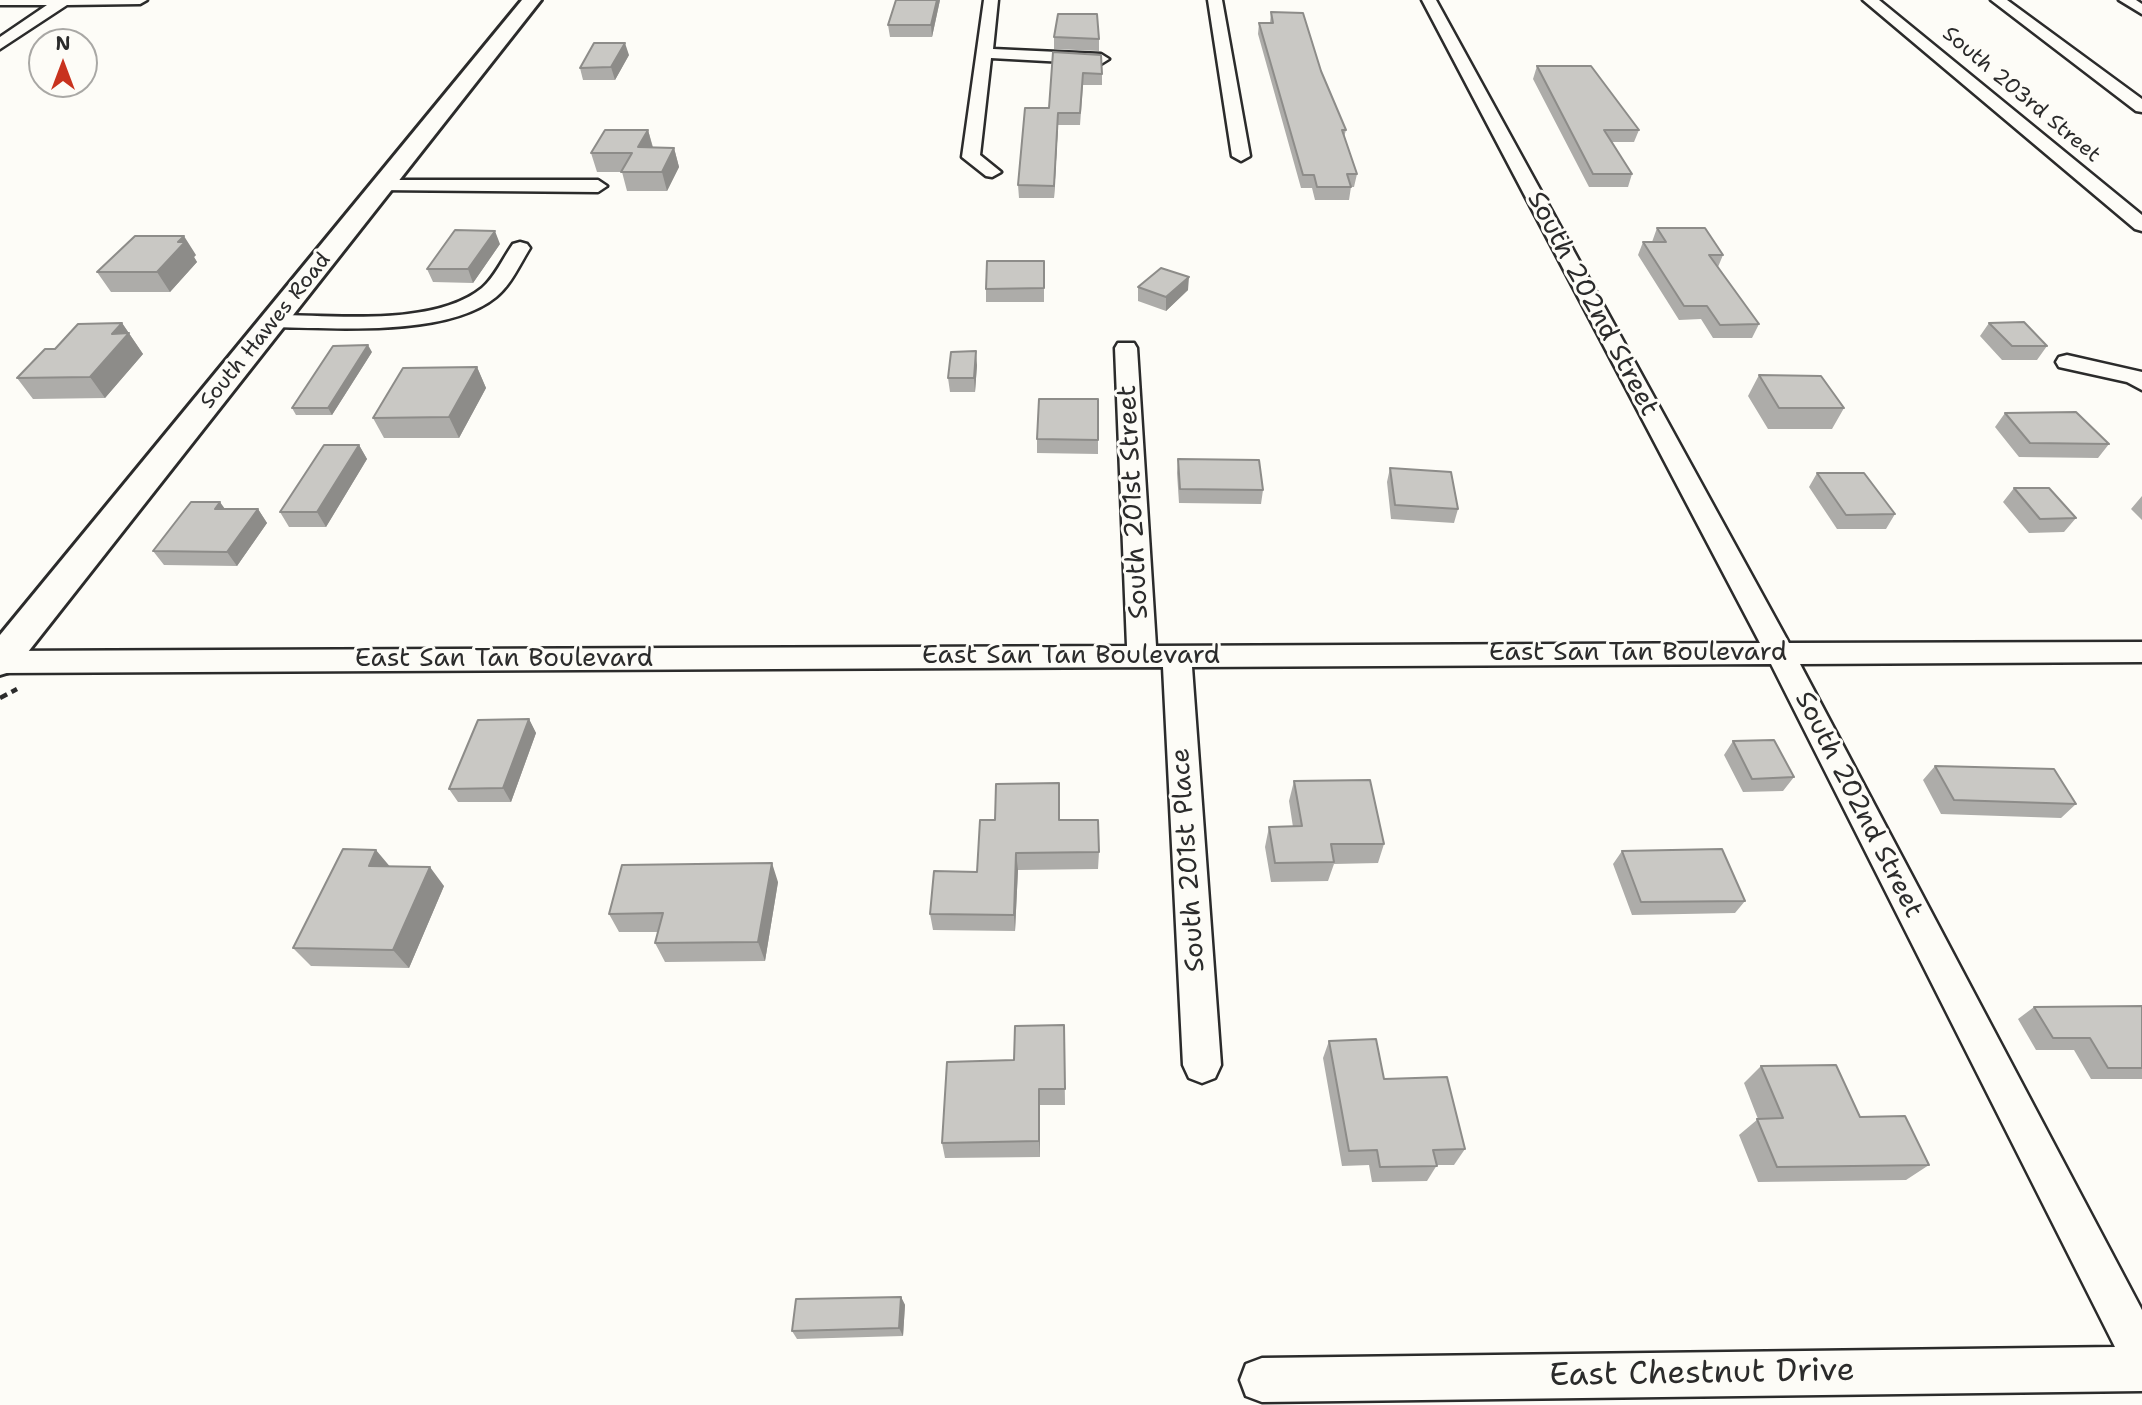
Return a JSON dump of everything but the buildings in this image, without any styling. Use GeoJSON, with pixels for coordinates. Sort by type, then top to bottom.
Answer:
{"type":"FeatureCollection","features":[{"type":"Feature","properties":{"kind":"main road","name":"South Hawes Road"},"geometry":{"type":"LineString","coordinates":[[0,662],[532,0]]}},
{"type":"Feature","properties":{"kind":"street"},"geometry":{"type":"LineString","coordinates":[[0,44],[64,0]]}},
{"type":"Feature","properties":{"kind":"street"},"geometry":{"type":"LineString","coordinates":[[0,1],[140,0]]}},
{"type":"Feature","properties":{"kind":"street"},"geometry":{"type":"LineString","coordinates":[[991,0],[971,158],[992,173]]}},
{"type":"Feature","properties":{"kind":"street"},"geometry":{"type":"LineString","coordinates":[[1215,0],[1241,156]]}},
{"type":"Feature","properties":{"kind":"street","name":"South 202nd Street"},"geometry":{"type":"LineString","coordinates":[[1429,0],[1779,652],[2142,1355]]}},
{"type":"Feature","properties":{"kind":"street","name":"South 203rd Street"},"geometry":{"type":"LineString","coordinates":[[1870,0],[2142,225]]}},
{"type":"Feature","properties":{"kind":"street"},"geometry":{"type":"LineString","coordinates":[[1998,0],[2142,107]]}},
{"type":"Feature","properties":{"kind":"street"},"geometry":{"type":"LineString","coordinates":[[2126,0],[2142,10]]}},
{"type":"Feature","properties":{"kind":"street"},"geometry":{"type":"LineString","coordinates":[[985,53],[1101,59]]}},
{"type":"Feature","properties":{"kind":"street"},"geometry":{"type":"LineString","coordinates":[[384,186],[598,186]]}},
{"type":"Feature","properties":{"kind":"street"},"geometry":{"type":"LineString","coordinates":[[274,321],[396,319],[467,308],[489,293],[520,248]]}},
{"type":"Feature","properties":{"kind":"street","name":"South 201st Street"},"geometry":{"type":"LineString","coordinates":[[1126,348],[1142,656]]}},
{"type":"Feature","properties":{"kind":"street"},"geometry":{"type":"LineString","coordinates":[[2067,362],[2135,377],[2142,383]]}},
{"type":"Feature","properties":{"kind":"street","name":"East San Tan Boulevard"},"geometry":{"type":"LineString","coordinates":[[0,662],[2142,652]]}},
{"type":"Feature","properties":{"kind":"street","name":"South 201st Place"},"geometry":{"type":"LineString","coordinates":[[1177,655],[1202,1065]]}},
{"type":"Feature","properties":{"kind":"street","name":"East Chestnut Drive"},"geometry":{"type":"LineString","coordinates":[[1262,1380],[2142,1369]]}}]}
